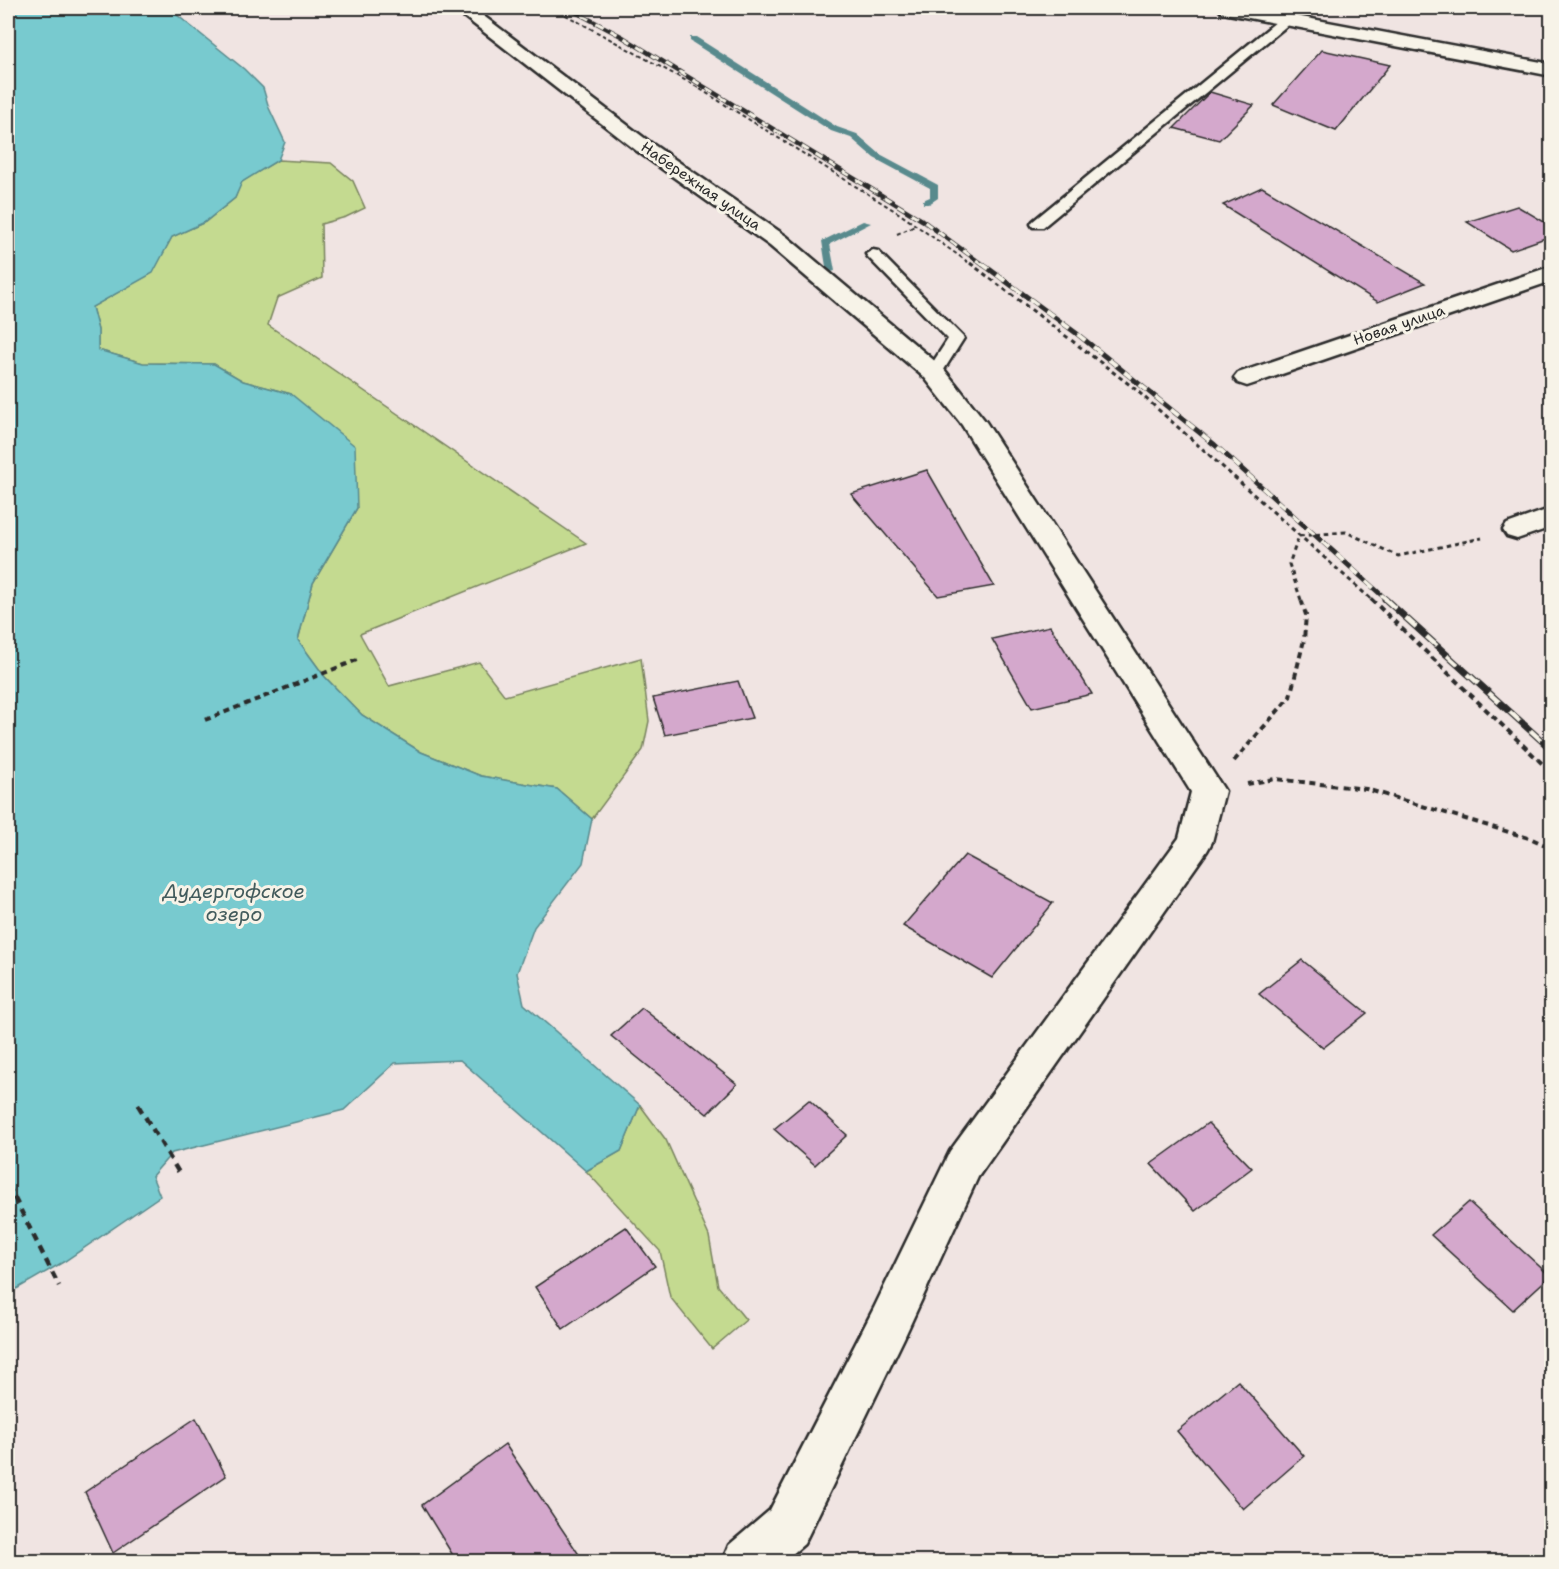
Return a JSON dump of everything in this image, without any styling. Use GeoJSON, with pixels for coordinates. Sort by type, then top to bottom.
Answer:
{"type":"FeatureCollection","features":[{"type":"Feature","properties":{"kind":"street","name":"Набережная улица"},"geometry":{"type":"LineString","coordinates":[[462,8],[644,147],[778,241],[934,373],[973,422],[1208,791]]}},
{"type":"Feature","properties":{"kind":"street"},"geometry":{"type":"LineString","coordinates":[[1228,8],[1258,11],[1286,20],[1551,70]]}},
{"type":"Feature","properties":{"kind":"street","name":"Новая улица"},"geometry":{"type":"LineString","coordinates":[[1247,378],[1551,273]]}},
{"type":"Feature","properties":{"kind":"street"},"geometry":{"type":"LineString","coordinates":[[1517,530],[1551,517]]}},
{"type":"Feature","properties":{"kind":"street"},"geometry":{"type":"LineString","coordinates":[[747,1562],[788,1527],[889,1323],[964,1164],[1195,842],[1208,791]]}},
{"type":"Feature","properties":{"kind":"lane"},"geometry":{"type":"LineString","coordinates":[[1038,224],[1286,20]]}},
{"type":"Feature","properties":{"kind":"lane"},"geometry":{"type":"LineString","coordinates":[[873,254],[956,338],[934,373]]}},
{"type":"Feature","properties":{"kind":"path"},"geometry":{"type":"LineString","coordinates":[[553,8],[692,84],[916,226],[1003,287],[1134,388],[1371,599],[1551,773]]}},
{"type":"Feature","properties":{"kind":"path"},"geometry":{"type":"LineString","coordinates":[[906,230],[916,226]]}},
{"type":"Feature","properties":{"kind":"path"},"geometry":{"type":"LineString","coordinates":[[1299,536],[1346,532],[1398,556],[1517,530]]}},
{"type":"Feature","properties":{"kind":"path"},"geometry":{"type":"LineString","coordinates":[[1208,791],[1290,697],[1304,640],[1306,615],[1289,564],[1299,536]]}},
{"type":"Feature","properties":{"kind":"path"},"geometry":{"type":"LineString","coordinates":[[205,720],[357,660]]}},
{"type":"Feature","properties":{"kind":"path"},"geometry":{"type":"LineString","coordinates":[[1208,791],[1275,779],[1366,789],[1532,839],[1551,848]]}},
{"type":"Feature","properties":{"kind":"path"},"geometry":{"type":"LineString","coordinates":[[138,1105],[181,1176]]}},
{"type":"Feature","properties":{"kind":"path"},"geometry":{"type":"LineString","coordinates":[[8,1185],[59,1286]]}},
{"type":"Feature","properties":{"kind":"green space"},"geometry":{"type":"Polygon","coordinates":[[[278,160],[331,163],[353,181],[365,208],[346,217],[321,224],[322,278],[277,298],[268,325],[586,543],[360,634],[389,686],[479,662],[505,696],[641,658],[649,721],[643,750],[592,819],[557,789],[481,776],[421,752],[362,715],[325,677],[298,640],[313,583],[357,508],[291,394],[243,381],[214,364],[143,363],[98,350],[98,330],[92,307],[152,273],[172,237],[205,222],[235,198],[241,182],[278,160]]]}},
{"type":"Feature","properties":{"kind":"green space"},"geometry":{"type":"Polygon","coordinates":[[[640,1105],[666,1140],[709,1236],[718,1286],[746,1320],[712,1349],[670,1297],[660,1251],[586,1171],[621,1151],[640,1105]]]}},
{"type":"Feature","properties":{"kind":"water","name":"Дудергофское озеро"},"geometry":{"type":"Polygon","coordinates":[[[8,8],[131,8],[172,11],[244,69],[263,88],[269,108],[285,142],[278,160],[242,182],[235,198],[205,222],[172,237],[153,273],[92,307],[98,330],[98,350],[143,363],[214,364],[243,381],[291,394],[355,446],[357,508],[313,583],[298,640],[325,677],[362,715],[421,752],[481,776],[557,789],[592,819],[583,863],[534,927],[517,973],[524,1004],[640,1105],[621,1151],[586,1171],[460,1060],[395,1063],[344,1110],[172,1153],[152,1176],[160,1196],[65,1261],[8,1294],[8,8]]]}},
{"type":"Feature","properties":{"kind":"building"},"geometry":{"type":"Polygon","coordinates":[[[1322,50],[1390,65],[1336,131],[1273,105],[1322,50]]]}},
{"type":"Feature","properties":{"kind":"building"},"geometry":{"type":"Polygon","coordinates":[[[1210,92],[1254,105],[1219,140],[1174,128],[1210,92]]]}},
{"type":"Feature","properties":{"kind":"building"},"geometry":{"type":"Polygon","coordinates":[[[1262,187],[1425,283],[1378,302],[1223,205],[1262,187]]]}},
{"type":"Feature","properties":{"kind":"building"},"geometry":{"type":"Polygon","coordinates":[[[1517,206],[1551,226],[1551,236],[1511,250],[1467,222],[1517,206]]]}},
{"type":"Feature","properties":{"kind":"building"},"geometry":{"type":"Polygon","coordinates":[[[927,470],[994,586],[938,596],[851,494],[927,470]]]}},
{"type":"Feature","properties":{"kind":"building"},"geometry":{"type":"Polygon","coordinates":[[[1050,626],[1092,694],[1032,708],[992,639],[1050,626]]]}},
{"type":"Feature","properties":{"kind":"building"},"geometry":{"type":"Polygon","coordinates":[[[738,681],[752,718],[665,735],[653,698],[738,681]]]}},
{"type":"Feature","properties":{"kind":"building"},"geometry":{"type":"Polygon","coordinates":[[[965,855],[1053,903],[992,978],[903,926],[965,855]]]}},
{"type":"Feature","properties":{"kind":"building"},"geometry":{"type":"Polygon","coordinates":[[[1302,960],[1367,1013],[1323,1048],[1259,994],[1302,960]]]}},
{"type":"Feature","properties":{"kind":"building"},"geometry":{"type":"Polygon","coordinates":[[[642,1008],[737,1084],[707,1114],[611,1036],[642,1008]]]}},
{"type":"Feature","properties":{"kind":"building"},"geometry":{"type":"Polygon","coordinates":[[[809,1100],[847,1135],[815,1165],[774,1129],[809,1100]]]}},
{"type":"Feature","properties":{"kind":"building"},"geometry":{"type":"Polygon","coordinates":[[[1208,1123],[1252,1168],[1195,1211],[1151,1164],[1208,1123]]]}},
{"type":"Feature","properties":{"kind":"building"},"geometry":{"type":"Polygon","coordinates":[[[1469,1202],[1550,1276],[1513,1310],[1431,1235],[1469,1202]]]}},
{"type":"Feature","properties":{"kind":"building"},"geometry":{"type":"Polygon","coordinates":[[[626,1227],[655,1266],[563,1329],[535,1287],[626,1227]]]}},
{"type":"Feature","properties":{"kind":"building"},"geometry":{"type":"Polygon","coordinates":[[[1238,1381],[1304,1456],[1243,1509],[1177,1431],[1238,1381]]]}},
{"type":"Feature","properties":{"kind":"building"},"geometry":{"type":"Polygon","coordinates":[[[196,1418],[226,1476],[113,1553],[85,1492],[196,1418]]]}},
{"type":"Feature","properties":{"kind":"building"},"geometry":{"type":"Polygon","coordinates":[[[505,1444],[584,1562],[457,1562],[422,1505],[505,1444]]]}},
{"type":"Feature","properties":{"kind":"waterway"},"geometry":{"type":"LineString","coordinates":[[693,39],[834,129],[854,136],[877,156],[935,187],[934,198],[926,202]]}},
{"type":"Feature","properties":{"kind":"waterway"},"geometry":{"type":"LineString","coordinates":[[830,271],[825,243],[866,223]]}},
{"type":"Feature","properties":{"kind":"railway"},"geometry":{"type":"LineString","coordinates":[[568,8],[621,36],[922,220],[983,265]]}},
{"type":"Feature","properties":{"kind":"railway"},"geometry":{"type":"LineString","coordinates":[[981,263],[1076,333],[1215,445],[1387,600]]}},
{"type":"Feature","properties":{"kind":"railway"},"geometry":{"type":"LineString","coordinates":[[1385,599],[1552,750]]}}]}
